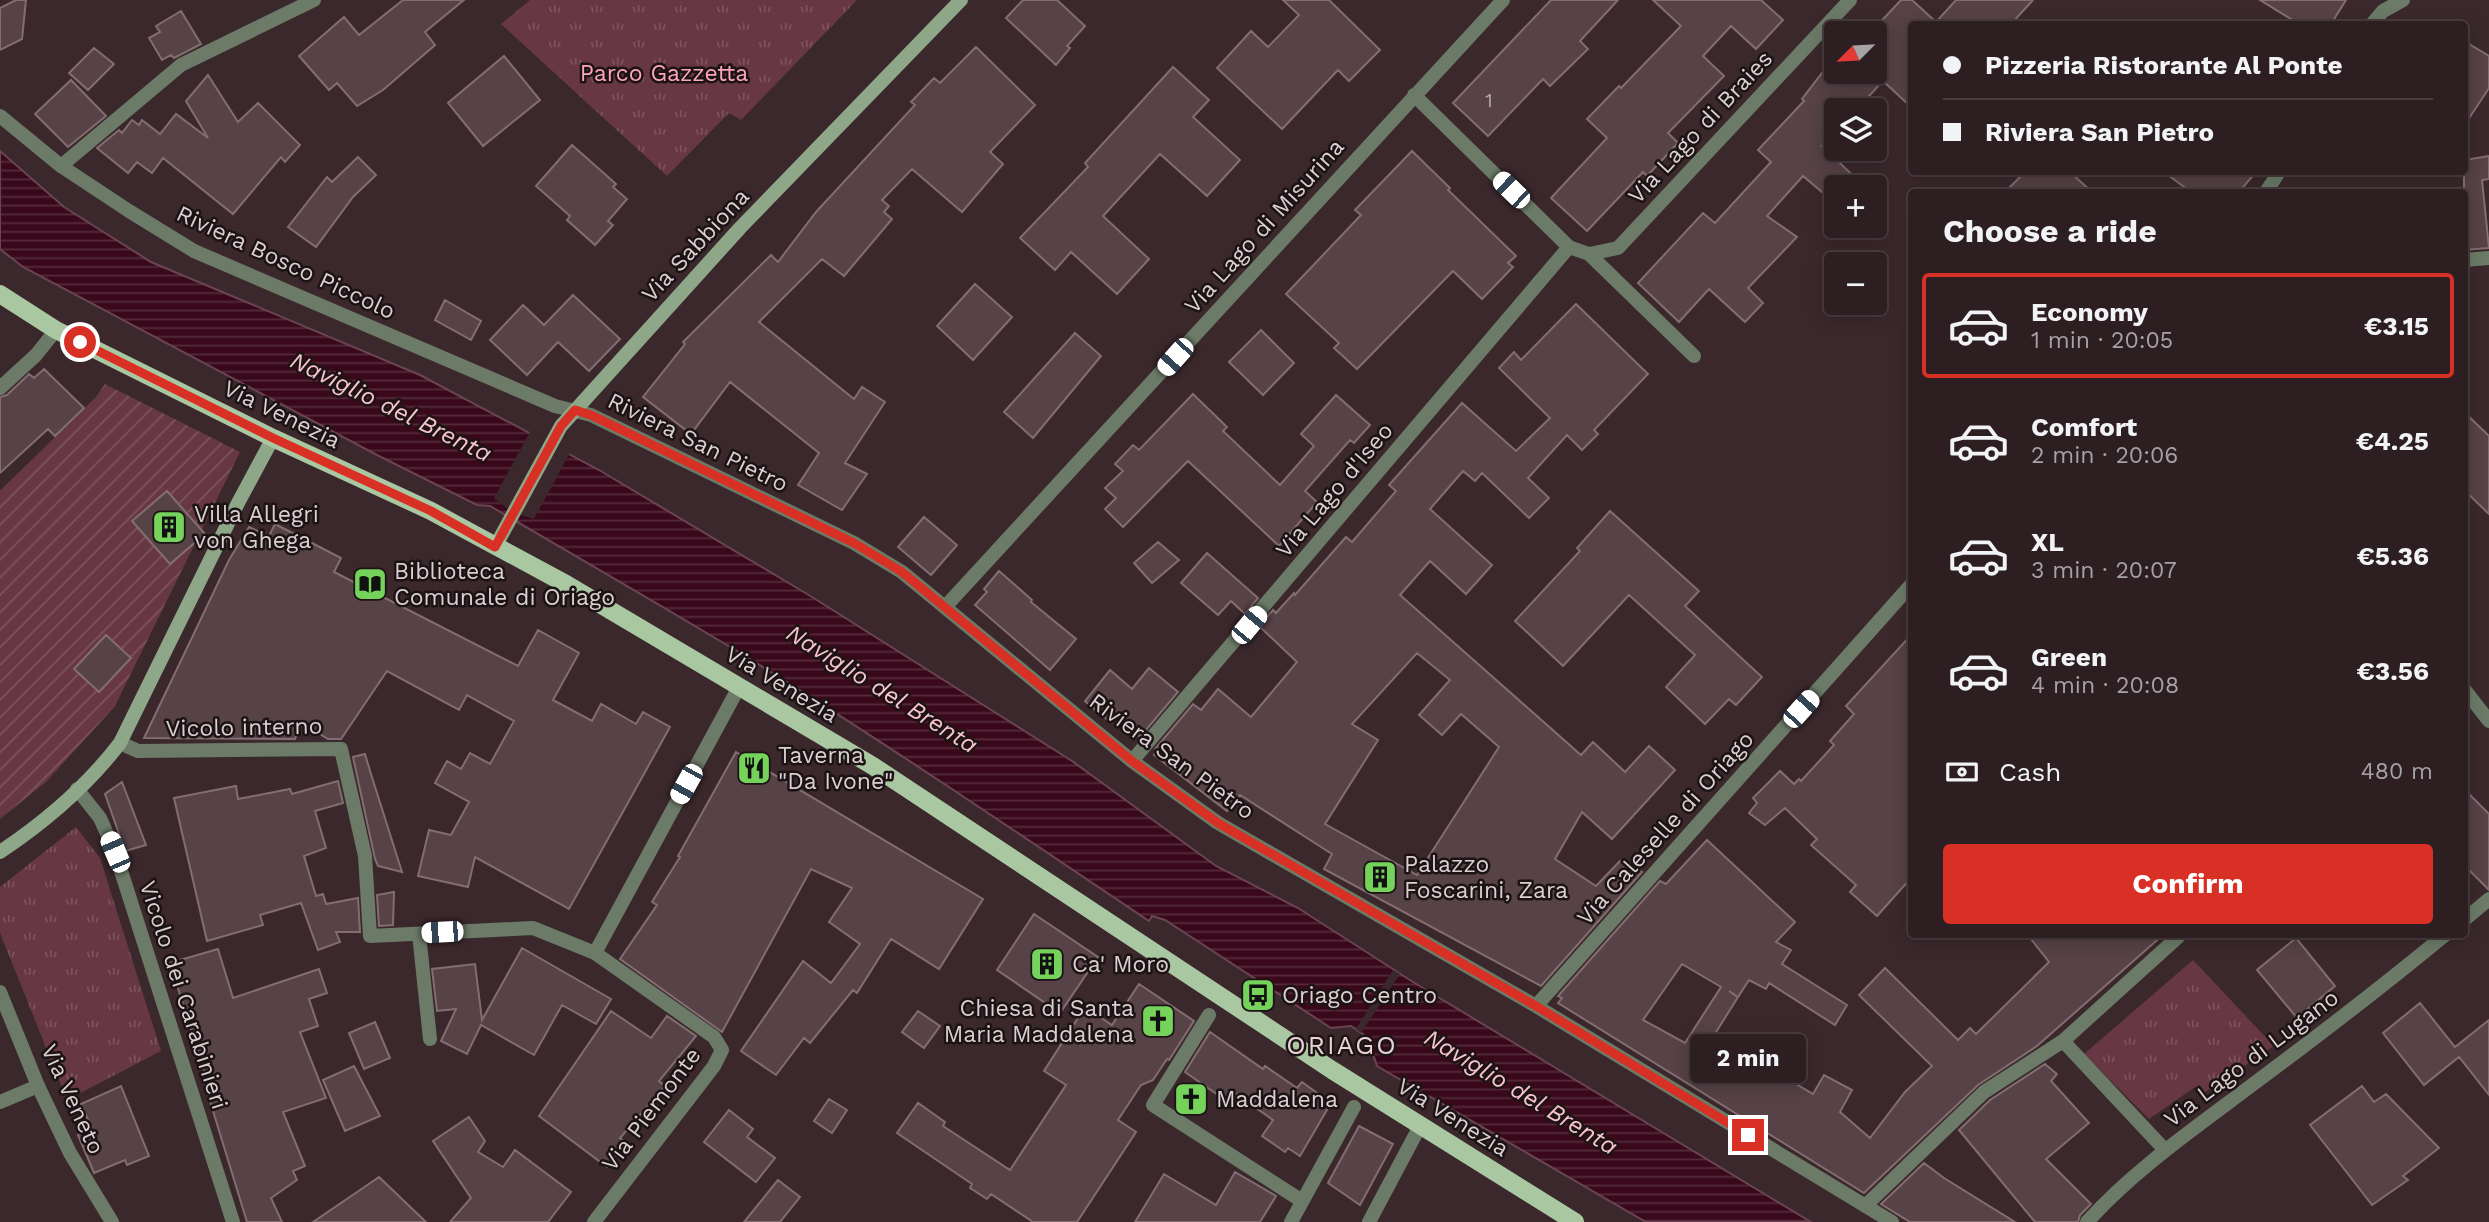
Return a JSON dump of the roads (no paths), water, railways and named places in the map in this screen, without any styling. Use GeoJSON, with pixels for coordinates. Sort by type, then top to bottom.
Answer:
{"type":"FeatureCollection","features":[{"type":"Feature","properties":{"kind":"main road","name":"Via Venezia"},"geometry":{"type":"LineString","coordinates":[[0,294],[56,330],[273,438],[431,511],[566,584],[873,766],[1199,983],[1420,1126],[1575,1222]]}},
{"type":"Feature","properties":{"kind":"street"},"geometry":{"type":"LineString","coordinates":[[61,166],[181,65],[314,0]]}},
{"type":"Feature","properties":{"kind":"street","name":"Via Sabbiona"},"geometry":{"type":"LineString","coordinates":[[495,547],[559,429],[575,410],[740,228],[961,0]]}},
{"type":"Feature","properties":{"kind":"street","name":"Via Lago di Misurina"},"geometry":{"type":"LineString","coordinates":[[946,607],[1503,0]]}},
{"type":"Feature","properties":{"kind":"street","name":"Via Lago di Braies"},"geometry":{"type":"LineString","coordinates":[[1589,254],[1618,248],[1850,0]]}},
{"type":"Feature","properties":{"kind":"street"},"geometry":{"type":"LineString","coordinates":[[2375,21],[2383,11],[2403,0]]}},
{"type":"Feature","properties":{"kind":"street"},"geometry":{"type":"LineString","coordinates":[[1414,95],[1569,247],[1589,254],[1694,356]]}},
{"type":"Feature","properties":{"kind":"street","name":"Riviera Bosco Piccolo"},"geometry":{"type":"LineString","coordinates":[[0,116],[61,166],[194,251],[555,406],[575,410]]}},
{"type":"Feature","properties":{"kind":"street","name":"Via Lago d'Iseo"},"geometry":{"type":"LineString","coordinates":[[1132,761],[1569,247]]}},
{"type":"Feature","properties":{"kind":"street"},"geometry":{"type":"LineString","coordinates":[[2468,260],[2489,258]]}},
{"type":"Feature","properties":{"kind":"street"},"geometry":{"type":"LineString","coordinates":[[0,388],[36,355],[56,330]]}},
{"type":"Feature","properties":{"kind":"street","name":"Riviera San Pietro"},"geometry":{"type":"LineString","coordinates":[[575,410],[591,415],[854,543],[902,572],[1132,761],[1218,823],[1536,1006],[1892,1222]]}},
{"type":"Feature","properties":{"kind":"street"},"geometry":{"type":"LineString","coordinates":[[0,852],[47,818],[104,764],[120,743],[273,438]]}},
{"type":"Feature","properties":{"kind":"street","name":"Via Caleselle di Oriago"},"geometry":{"type":"LineString","coordinates":[[1536,1006],[1908,588]]}},
{"type":"Feature","properties":{"kind":"street"},"geometry":{"type":"LineString","coordinates":[[595,953],[739,687]]}},
{"type":"Feature","properties":{"kind":"street"},"geometry":{"type":"LineString","coordinates":[[2468,694],[2489,721]]}},
{"type":"Feature","properties":{"kind":"street","name":"Vicolo interno"},"geometry":{"type":"LineString","coordinates":[[120,743],[138,751],[341,749],[365,856],[370,936],[533,928],[595,953]]}},
{"type":"Feature","properties":{"kind":"street","name":"Vicolo dei Carabinieri"},"geometry":{"type":"LineString","coordinates":[[77,789],[100,818],[115,852],[233,1222]]}},
{"type":"Feature","properties":{"kind":"street"},"geometry":{"type":"LineString","coordinates":[[2468,917],[2489,899]]}},
{"type":"Feature","properties":{"kind":"street"},"geometry":{"type":"LineString","coordinates":[[419,934],[430,1039]]}},
{"type":"Feature","properties":{"kind":"street"},"geometry":{"type":"LineString","coordinates":[[1865,1206],[1984,1092],[2063,1041],[2177,938]]}},
{"type":"Feature","properties":{"kind":"street","name":"Via Lago di Lugano"},"geometry":{"type":"LineString","coordinates":[[2087,1222],[2107,1200],[2165,1150],[2363,1002],[2441,938]]}},
{"type":"Feature","properties":{"kind":"street","name":"Via Piemonte"},"geometry":{"type":"LineString","coordinates":[[594,1222],[714,1066],[722,1051],[715,1037],[595,953]]}},
{"type":"Feature","properties":{"kind":"street","name":"Via Veneto"},"geometry":{"type":"LineString","coordinates":[[0,992],[38,1086],[70,1153],[112,1222]]}},
{"type":"Feature","properties":{"kind":"street"},"geometry":{"type":"LineString","coordinates":[[1209,1015],[1153,1105],[1296,1212],[1354,1107]]}},
{"type":"Feature","properties":{"kind":"street"},"geometry":{"type":"LineString","coordinates":[[2063,1041],[2165,1150]]}},
{"type":"Feature","properties":{"kind":"street"},"geometry":{"type":"LineString","coordinates":[[0,1102],[38,1086]]}},
{"type":"Feature","properties":{"kind":"street"},"geometry":{"type":"LineString","coordinates":[[1368,1222],[1420,1126]]}},
{"type":"Feature","properties":{"kind":"water","name":"Naviglio del Brenta"},"geometry":{"type":"Polygon","coordinates":[[[0,151],[64,207],[151,262],[420,375],[599,470],[812,597],[1072,761],[1216,866],[1298,908],[1413,982],[1811,1222],[1646,1222],[1377,1066],[1367,1037],[1351,1026],[1331,1028],[1165,920],[1152,916],[1149,921],[945,784],[675,614],[490,506],[477,505],[377,455],[23,267],[0,249],[0,151]]]}},
{"type":"Feature","properties":{"kind":"place","name":"Villa Allegri von Ghega"},"geometry":{"type":"Point","coordinates":[169,527]}},
{"type":"Feature","properties":{"kind":"place","name":"Biblioteca Comunale di Oriago"},"geometry":{"type":"Point","coordinates":[370,584]}},
{"type":"Feature","properties":{"kind":"place","name":"Taverna \"Da Ivone\""},"geometry":{"type":"Point","coordinates":[754,768]}},
{"type":"Feature","properties":{"kind":"place","name":"Palazzo Foscarini, Zara"},"geometry":{"type":"Point","coordinates":[1380,877]}},
{"type":"Feature","properties":{"kind":"place","name":"Ca' Moro"},"geometry":{"type":"Point","coordinates":[1047,964]}},
{"type":"Feature","properties":{"kind":"place","name":"Oriago Centro"},"geometry":{"type":"Point","coordinates":[1258,995]}},
{"type":"Feature","properties":{"kind":"place","name":"Chiesa di Santa Maria Maddalena"},"geometry":{"type":"Point","coordinates":[1158,1021]}},
{"type":"Feature","properties":{"kind":"place","name":"Maddalena"},"geometry":{"type":"Point","coordinates":[1191,1099]}},
{"type":"Feature","properties":{"kind":"district","name":"ORIAGO"},"geometry":{"type":"Point","coordinates":[1342,1045]}},
{"type":"Feature","properties":{"kind":"park label","name":"Parco Gazzetta"},"geometry":{"type":"Point","coordinates":[664,73]}}]}
